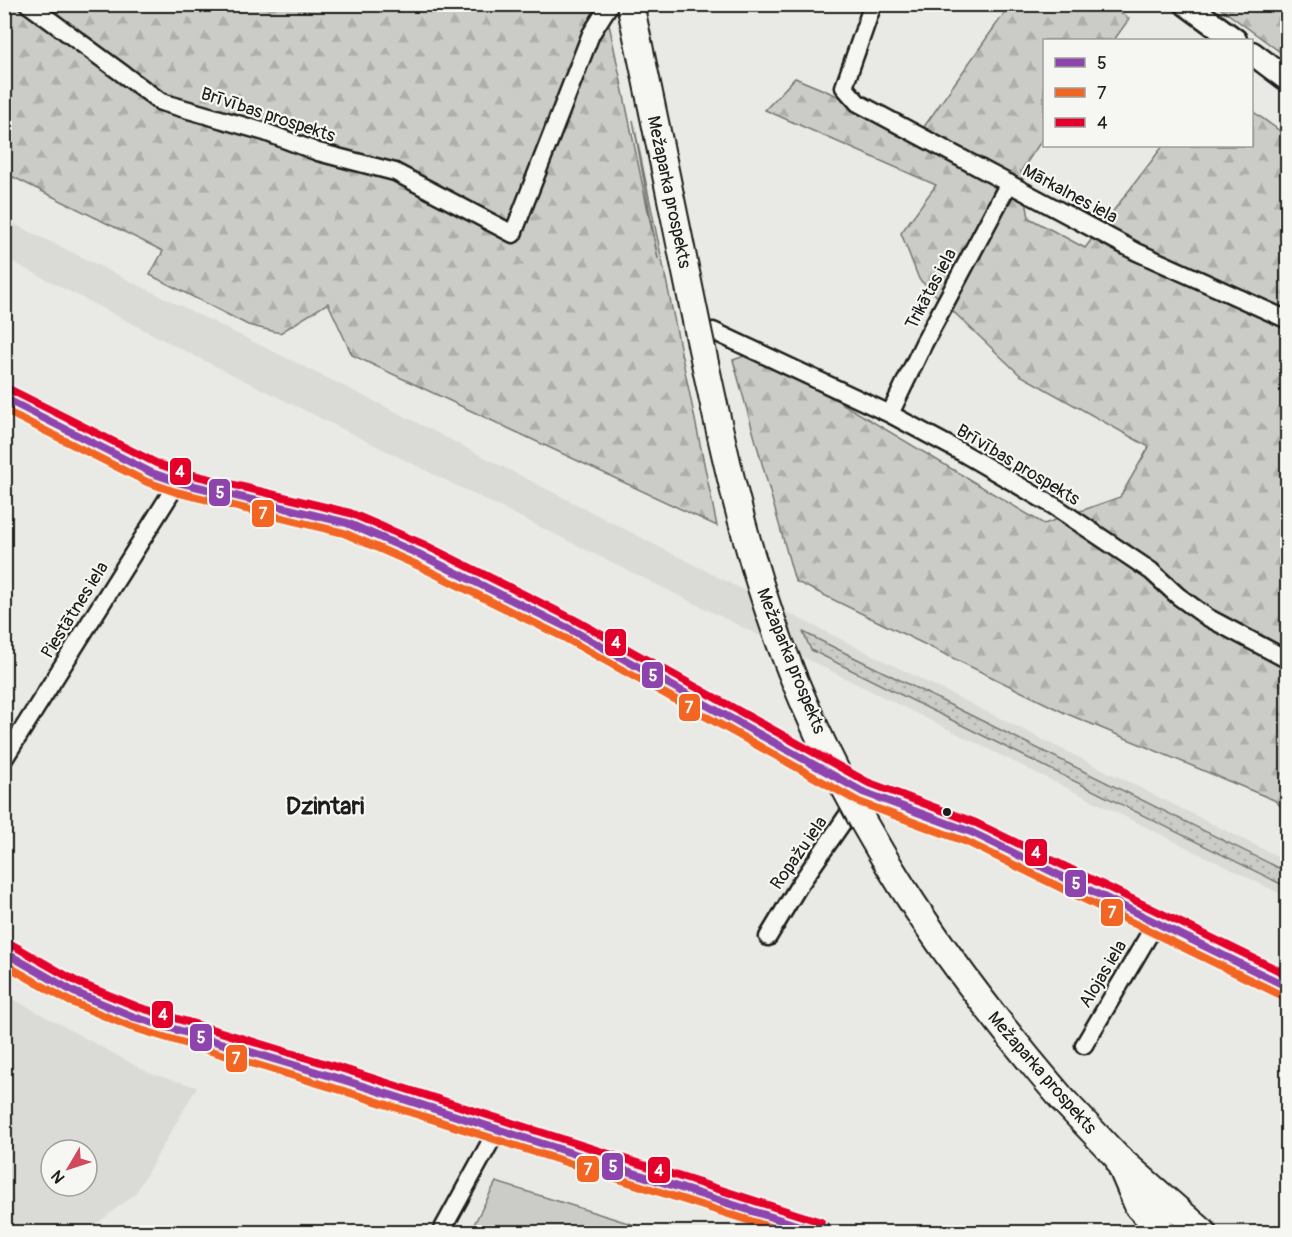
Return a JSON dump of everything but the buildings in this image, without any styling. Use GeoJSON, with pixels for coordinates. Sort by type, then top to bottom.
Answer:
{"type":"FeatureCollection","features":[{"type":"Feature","properties":{"kind":"main road","name":"Mežaparka prospekts"},"geometry":{"type":"LineString","coordinates":[[616,5],[724,455],[750,552],[780,644],[836,770],[895,877],[972,991],[1064,1101],[1116,1156],[1203,1233]]}},
{"type":"Feature","properties":{"kind":"main road"},"geometry":{"type":"LineString","coordinates":[[1116,1156],[1138,1206],[1163,1233]]}},
{"type":"Feature","properties":{"kind":"street","name":"Brīvības prospekts"},"geometry":{"type":"LineString","coordinates":[[28,4],[161,102],[265,132],[318,152],[395,172],[513,234],[591,34],[616,5]]}},
{"type":"Feature","properties":{"kind":"street","name":"Mārkalnes iela"},"geometry":{"type":"LineString","coordinates":[[873,4],[844,87],[858,103],[1137,252],[1287,320]]}},
{"type":"Feature","properties":{"kind":"street"},"geometry":{"type":"LineString","coordinates":[[1186,4],[1234,39]]}},
{"type":"Feature","properties":{"kind":"street"},"geometry":{"type":"LineString","coordinates":[[1253,54],[1287,80]]}},
{"type":"Feature","properties":{"kind":"street","name":"Trikātas iela"},"geometry":{"type":"LineString","coordinates":[[890,414],[930,332],[1009,183]]}},
{"type":"Feature","properties":{"kind":"street","name":"Brīvības prospekts"},"geometry":{"type":"LineString","coordinates":[[712,331],[890,414],[963,453],[1054,506],[1151,571],[1178,596],[1207,617],[1287,660]]}},
{"type":"Feature","properties":{"kind":"street"},"geometry":{"type":"LineString","coordinates":[[4,398],[152,472],[178,482],[347,523],[421,555],[570,629],[863,792],[971,832],[1287,987]]}},
{"type":"Feature","properties":{"kind":"street","name":"Piestātnes iela"},"geometry":{"type":"LineString","coordinates":[[4,759],[178,482]]}},
{"type":"Feature","properties":{"kind":"street","name":"Ropažu iela"},"geometry":{"type":"LineString","coordinates":[[768,937],[798,887],[863,792]]}},
{"type":"Feature","properties":{"kind":"street"},"geometry":{"type":"LineString","coordinates":[[846,820],[885,845],[891,852],[978,978]]}},
{"type":"Feature","properties":{"kind":"street","name":"Alojas iela"},"geometry":{"type":"LineString","coordinates":[[1084,1045],[1156,923]]}},
{"type":"Feature","properties":{"kind":"street"},"geometry":{"type":"LineString","coordinates":[[4,952],[74,992],[134,1017],[818,1233]]}},
{"type":"Feature","properties":{"kind":"street"},"geometry":{"type":"LineString","coordinates":[[441,1233],[496,1130]]}},
{"type":"Feature","properties":{"kind":"shaded area"},"geometry":{"type":"Polygon","coordinates":[[[4,219],[402,415],[798,618],[1287,861],[1287,897],[187,352],[5,258],[4,219]]]}},
{"type":"Feature","properties":{"kind":"shaded area"},"geometry":{"type":"Polygon","coordinates":[[[4,994],[149,1073],[197,1087],[135,1194],[86,1232],[5,1232],[4,994]]]}},
{"type":"Feature","properties":{"kind":"green space"},"geometry":{"type":"Polygon","coordinates":[[[1109,4],[1129,19],[1115,39],[1043,39],[1043,138],[1021,171],[1029,218],[1085,248],[1162,147],[1253,147],[1253,112],[1287,136],[1287,812],[1274,800],[1065,713],[795,581],[733,360],[756,352],[1044,524],[1120,497],[1149,447],[1020,375],[919,279],[901,233],[936,185],[765,110],[795,78],[921,131],[1010,5],[1109,4]]]}},
{"type":"Feature","properties":{"kind":"green space"},"geometry":{"type":"Polygon","coordinates":[[[4,5],[605,5],[658,259],[633,120],[717,526],[352,355],[328,303],[280,333],[248,325],[150,275],[163,251],[5,173],[4,5]]]}},
{"type":"Feature","properties":{"kind":"green space"},"geometry":{"type":"Polygon","coordinates":[[[1216,5],[1287,5],[1287,57],[1216,5]]]}},
{"type":"Feature","properties":{"kind":"green space"},"geometry":{"type":"Polygon","coordinates":[[[803,632],[1287,872],[1287,887],[811,650],[803,632]]]}},
{"type":"Feature","properties":{"kind":"green space"},"geometry":{"type":"Polygon","coordinates":[[[496,1182],[657,1232],[470,1232],[496,1182]]]}},
{"type":"Feature","properties":{"kind":"transit line","name":"4"},"geometry":{"type":"LineString","coordinates":[[9,389],[156,463],[181,472],[350,513],[425,545],[575,620],[867,782],[976,823],[1288,975]]}},
{"type":"Feature","properties":{"kind":"transit line","name":"5"},"geometry":{"type":"LineString","coordinates":[[4,398],[152,473],[178,482],[347,523],[421,555],[570,629],[863,792],[971,832],[1288,987]]}},
{"type":"Feature","properties":{"kind":"transit line","name":"7"},"geometry":{"type":"LineString","coordinates":[[4,410],[147,482],[176,492],[344,533],[417,565],[565,638],[859,802],[967,842],[1283,996]]}},
{"type":"Feature","properties":{"kind":"transit line","name":"4"},"geometry":{"type":"LineString","coordinates":[[9,943],[79,983],[138,1007],[350,1071],[821,1222]]}},
{"type":"Feature","properties":{"kind":"transit line","name":"5"},"geometry":{"type":"LineString","coordinates":[[4,952],[74,992],[134,1017],[347,1081],[818,1232]]}},
{"type":"Feature","properties":{"kind":"transit line","name":"7"},"geometry":{"type":"LineString","coordinates":[[4,964],[69,1001],[131,1027],[344,1091],[785,1232]]}},
{"type":"Feature","properties":{"kind":"district","name":"Dzintari"},"geometry":{"type":"Point","coordinates":[325,806]}}]}
